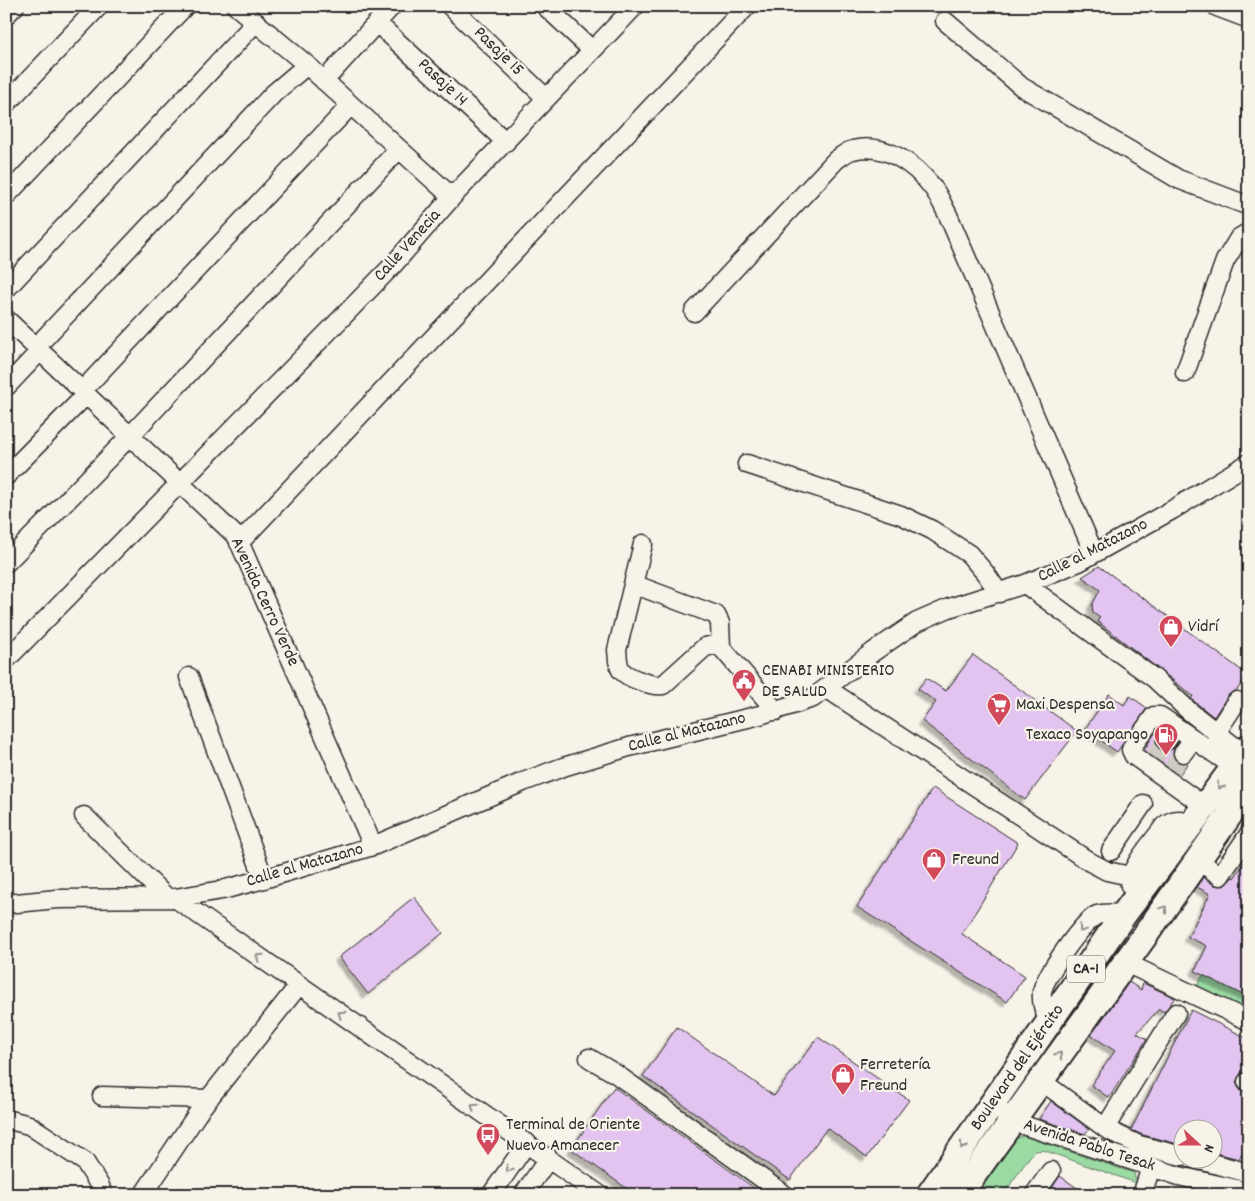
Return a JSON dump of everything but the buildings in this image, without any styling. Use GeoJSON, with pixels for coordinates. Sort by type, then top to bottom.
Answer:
{"type":"FeatureCollection","features":[{"type":"Feature","properties":{"kind":"highway","name":"Boulevard del Ejército"},"geometry":{"type":"LineString","coordinates":[[929,1195],[1102,946],[1130,896],[1196,818],[1245,752]]}},
{"type":"Feature","properties":{"kind":"highway","name":"Boulevard del Ejército"},"geometry":{"type":"LineString","coordinates":[[959,1195],[1126,963],[1249,787]]}},
{"type":"Feature","properties":{"kind":"highway"},"geometry":{"type":"LineString","coordinates":[[1130,896],[1123,931],[1127,937],[1138,939],[1146,934]]}},
{"type":"Feature","properties":{"kind":"highway"},"geometry":{"type":"LineString","coordinates":[[1102,946],[1115,941],[1124,944],[1128,951],[1126,963]]}},
{"type":"Feature","properties":{"kind":"street"},"geometry":{"type":"LineString","coordinates":[[6,15],[15,6]]}},
{"type":"Feature","properties":{"kind":"street"},"geometry":{"type":"LineString","coordinates":[[6,104],[99,6]]}},
{"type":"Feature","properties":{"kind":"street"},"geometry":{"type":"LineString","coordinates":[[6,196],[185,6]]}},
{"type":"Feature","properties":{"kind":"street"},"geometry":{"type":"LineString","coordinates":[[236,6],[307,65],[398,150],[452,197]]}},
{"type":"Feature","properties":{"kind":"street"},"geometry":{"type":"LineString","coordinates":[[324,81],[392,6]]}},
{"type":"Feature","properties":{"kind":"street","name":"Pasaje 15"},"geometry":{"type":"LineString","coordinates":[[450,6],[546,98]]}},
{"type":"Feature","properties":{"kind":"street"},"geometry":{"type":"LineString","coordinates":[[545,6],[592,50]]}},
{"type":"Feature","properties":{"kind":"street","name":"Calle Venecia"},"geometry":{"type":"LineString","coordinates":[[6,660],[360,300],[452,197],[635,6]]}},
{"type":"Feature","properties":{"kind":"street"},"geometry":{"type":"LineString","coordinates":[[239,543],[747,6]]}},
{"type":"Feature","properties":{"kind":"street"},"geometry":{"type":"LineString","coordinates":[[1218,7],[1248,18]]}},
{"type":"Feature","properties":{"kind":"street"},"geometry":{"type":"LineString","coordinates":[[945,21],[1022,87],[1178,178],[1249,206]]}},
{"type":"Feature","properties":{"kind":"street"},"geometry":{"type":"LineString","coordinates":[[6,289],[256,22]]}},
{"type":"Feature","properties":{"kind":"street","name":"Pasaje 14"},"geometry":{"type":"LineString","coordinates":[[377,23],[506,142]]}},
{"type":"Feature","properties":{"kind":"street"},"geometry":{"type":"LineString","coordinates":[[6,387],[38,349],[274,93],[307,65]]}},
{"type":"Feature","properties":{"kind":"street"},"geometry":{"type":"LineString","coordinates":[[6,476],[350,106]]}},
{"type":"Feature","properties":{"kind":"street"},"geometry":{"type":"LineString","coordinates":[[694,312],[836,160],[852,150],[869,148],[887,152],[902,159],[920,171],[934,189],[948,215],[1094,553]]}},
{"type":"Feature","properties":{"kind":"street"},"geometry":{"type":"LineString","coordinates":[[6,563],[130,436],[398,150]]}},
{"type":"Feature","properties":{"kind":"street"},"geometry":{"type":"LineString","coordinates":[[1185,373],[1225,261],[1239,238],[1249,232]]}},
{"type":"Feature","properties":{"kind":"street","name":"Avenida Cerro Verde"},"geometry":{"type":"LineString","coordinates":[[6,319],[237,537],[373,846]]}},
{"type":"Feature","properties":{"kind":"street","name":"Calle al Matazano"},"geometry":{"type":"LineString","coordinates":[[6,904],[57,899],[171,898],[222,890],[373,846],[523,782],[563,767],[629,747],[776,711],[813,698],[873,652],[917,622],[949,608],[1026,584],[1079,562],[1172,510],[1249,463]]}},
{"type":"Feature","properties":{"kind":"street"},"geometry":{"type":"LineString","coordinates":[[747,464],[901,515],[932,530],[968,554],[999,592]]}},
{"type":"Feature","properties":{"kind":"street"},"geometry":{"type":"LineString","coordinates":[[643,544],[617,650],[618,664],[623,673],[651,685],[663,685],[705,647],[714,645],[721,647],[776,711]]}},
{"type":"Feature","properties":{"kind":"street"},"geometry":{"type":"LineString","coordinates":[[633,584],[716,615],[720,623],[721,647]]}},
{"type":"Feature","properties":{"kind":"street"},"geometry":{"type":"LineString","coordinates":[[1026,584],[1155,679],[1216,733],[1245,752],[1227,762],[1188,746],[1171,734],[1160,716],[1154,716],[1148,724],[1131,750],[1134,756],[1151,763],[1168,775],[1196,800],[1199,805],[1196,818]]}},
{"type":"Feature","properties":{"kind":"street"},"geometry":{"type":"LineString","coordinates":[[189,677],[264,879]]}},
{"type":"Feature","properties":{"kind":"street"},"geometry":{"type":"LineString","coordinates":[[826,688],[1090,862],[1107,871],[1130,896],[1103,914],[1089,920],[1047,978],[1042,992],[1042,1001],[1046,1016],[1050,1022]]}},
{"type":"Feature","properties":{"kind":"street"},"geometry":{"type":"LineString","coordinates":[[1216,733],[1238,701]]}},
{"type":"Feature","properties":{"kind":"street"},"geometry":{"type":"LineString","coordinates":[[1111,851],[1142,804]]}},
{"type":"Feature","properties":{"kind":"street"},"geometry":{"type":"LineString","coordinates":[[84,816],[171,898],[600,1195]]}},
{"type":"Feature","properties":{"kind":"street"},"geometry":{"type":"LineString","coordinates":[[1198,860],[1220,876],[1249,834]]}},
{"type":"Feature","properties":{"kind":"street"},"geometry":{"type":"LineString","coordinates":[[1126,963],[1249,1021]]}},
{"type":"Feature","properties":{"kind":"street"},"geometry":{"type":"LineString","coordinates":[[143,1195],[208,1099],[299,985]]}},
{"type":"Feature","properties":{"kind":"street"},"geometry":{"type":"LineString","coordinates":[[1105,1128],[1176,1013]]}},
{"type":"Feature","properties":{"kind":"street"},"geometry":{"type":"LineString","coordinates":[[589,1058],[624,1080],[785,1195]]}},
{"type":"Feature","properties":{"kind":"street"},"geometry":{"type":"LineString","coordinates":[[1040,1080],[1105,1128],[1139,1145],[1172,1153]]}},
{"type":"Feature","properties":{"kind":"street"},"geometry":{"type":"LineString","coordinates":[[102,1096],[208,1099]]}},
{"type":"Feature","properties":{"kind":"street","name":"Avenida Pablo Tesak"},"geometry":{"type":"LineString","coordinates":[[993,1103],[1011,1121],[1179,1176],[1249,1192]]}},
{"type":"Feature","properties":{"kind":"street"},"geometry":{"type":"LineString","coordinates":[[6,1119],[29,1125],[85,1162],[100,1186],[103,1195]]}},
{"type":"Feature","properties":{"kind":"street"},"geometry":{"type":"LineString","coordinates":[[490,1195],[527,1143]]}},
{"type":"Feature","properties":{"kind":"street"},"geometry":{"type":"LineString","coordinates":[[523,1195],[549,1158]]}},
{"type":"Feature","properties":{"kind":"street"},"geometry":{"type":"LineString","coordinates":[[1222,1166],[1249,1173]]}},
{"type":"Feature","properties":{"kind":"street"},"geometry":{"type":"LineString","coordinates":[[1142,1195],[1151,1167]]}},
{"type":"Feature","properties":{"kind":"street"},"geometry":{"type":"LineString","coordinates":[[1034,1195],[1051,1171]]}},
{"type":"Feature","properties":{"kind":"green space"},"geometry":{"type":"Polygon","coordinates":[[[1203,975],[1249,998],[1249,1014],[1196,988],[1203,975]]]}},
{"type":"Feature","properties":{"kind":"green space"},"geometry":{"type":"Polygon","coordinates":[[[1023,1136],[1134,1173],[1136,1183],[1043,1150],[1036,1151],[1031,1155],[1003,1195],[974,1195],[1013,1139],[1023,1136]]]}},
{"type":"Feature","properties":{"kind":"tunnel"},"geometry":{"type":"LineString","coordinates":[[1153,760],[1166,741]]}},
{"type":"Feature","properties":{"kind":"tunnel"},"geometry":{"type":"LineString","coordinates":[[1170,772],[1183,753]]}},
{"type":"Feature","properties":{"kind":"place","name":"Vidrí"},"geometry":{"type":"Point","coordinates":[1171,648]}},
{"type":"Feature","properties":{"kind":"place","name":"CENABI MINISTERIO DE SALUD"},"geometry":{"type":"Point","coordinates":[744,702]}},
{"type":"Feature","properties":{"kind":"place","name":"Maxi Despensa"},"geometry":{"type":"Point","coordinates":[999,726]}},
{"type":"Feature","properties":{"kind":"place","name":"Texaco Soyapango"},"geometry":{"type":"Point","coordinates":[1166,756]}},
{"type":"Feature","properties":{"kind":"place","name":"Freund"},"geometry":{"type":"Point","coordinates":[934,881]}},
{"type":"Feature","properties":{"kind":"place","name":"Ferretería Freund"},"geometry":{"type":"Point","coordinates":[843,1096]}},
{"type":"Feature","properties":{"kind":"place","name":"Terminal de Oriente Nuevo Amanecer"},"geometry":{"type":"Point","coordinates":[488,1156]}}]}
